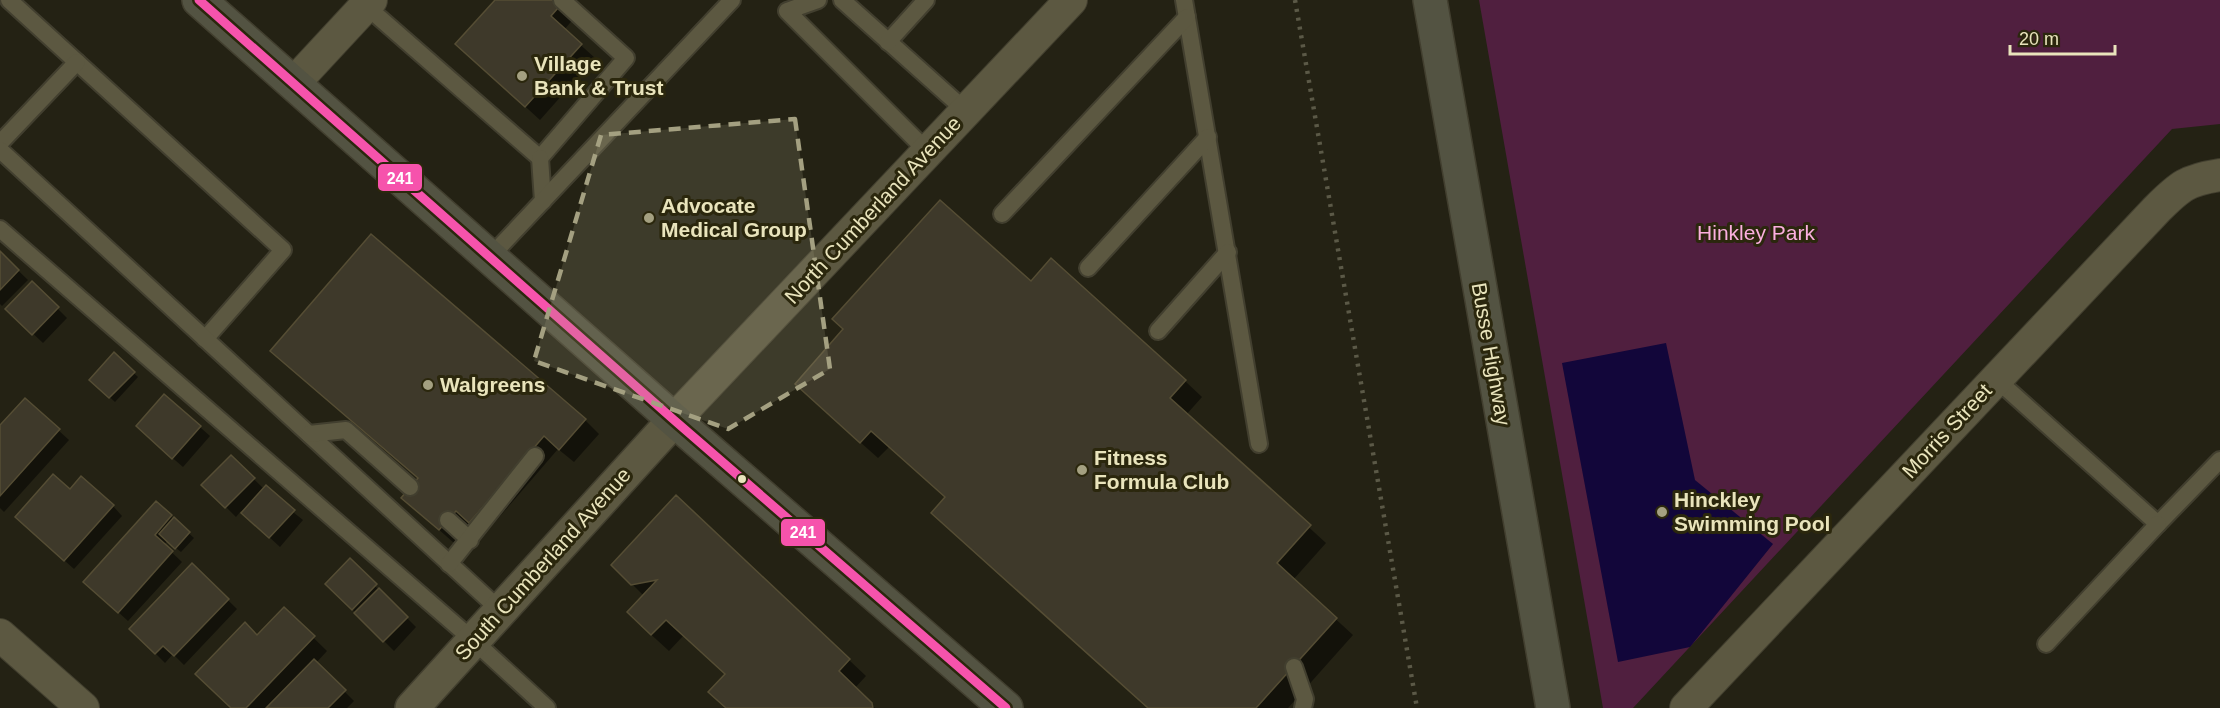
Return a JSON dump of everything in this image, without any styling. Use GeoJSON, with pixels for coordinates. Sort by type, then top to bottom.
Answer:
{"type":"FeatureCollection","features":[{"type":"Feature","properties":{"kind":"main road"},"geometry":{"type":"LineString","coordinates":[[199,0],[1006,708]]}},
{"type":"Feature","properties":{"kind":"main road","name":"Busse Highway"},"geometry":{"type":"LineString","coordinates":[[1430,0],[1552,708]]}},
{"type":"Feature","properties":{"kind":"street","name":"North Cumberland Avenue"},"geometry":{"type":"LineString","coordinates":[[675,420],[1071,0]]}},
{"type":"Feature","properties":{"kind":"street"},"geometry":{"type":"LineString","coordinates":[[294,83],[369,3]]}},
{"type":"Feature","properties":{"kind":"street","name":"Morris Street"},"geometry":{"type":"LineString","coordinates":[[1686,708],[2176,190],[2196,178],[2220,175]]}},
{"type":"Feature","properties":{"kind":"street","name":"South Cumberland Avenue"},"geometry":{"type":"LineString","coordinates":[[412,708],[675,420]]}},
{"type":"Feature","properties":{"kind":"street"},"geometry":{"type":"LineString","coordinates":[[0,635],[83,708]]}},
{"type":"Feature","properties":{"kind":"lane"},"geometry":{"type":"LineString","coordinates":[[9,0],[284,250],[205,339]]}},
{"type":"Feature","properties":{"kind":"lane"},"geometry":{"type":"LineString","coordinates":[[540,158],[626,58],[562,0]]}},
{"type":"Feature","properties":{"kind":"lane"},"geometry":{"type":"LineString","coordinates":[[491,256],[732,0]]}},
{"type":"Feature","properties":{"kind":"lane"},"geometry":{"type":"LineString","coordinates":[[818,0],[787,11],[928,152]]}},
{"type":"Feature","properties":{"kind":"lane"},"geometry":{"type":"LineString","coordinates":[[842,0],[966,111]]}},
{"type":"Feature","properties":{"kind":"lane"},"geometry":{"type":"LineString","coordinates":[[888,42],[926,0]]}},
{"type":"Feature","properties":{"kind":"lane"},"geometry":{"type":"LineString","coordinates":[[1184,0],[1259,444]]}},
{"type":"Feature","properties":{"kind":"lane"},"geometry":{"type":"LineString","coordinates":[[369,3],[540,158],[543,201]]}},
{"type":"Feature","properties":{"kind":"lane"},"geometry":{"type":"LineString","coordinates":[[1002,213],[1187,17]]}},
{"type":"Feature","properties":{"kind":"lane"},"geometry":{"type":"LineString","coordinates":[[0,143],[77,62]]}},
{"type":"Feature","properties":{"kind":"lane"},"geometry":{"type":"LineString","coordinates":[[1088,268],[1208,137]]}},
{"type":"Feature","properties":{"kind":"lane"},"geometry":{"type":"LineString","coordinates":[[0,150],[501,611]]}},
{"type":"Feature","properties":{"kind":"lane"},"geometry":{"type":"LineString","coordinates":[[0,229],[474,640],[547,708]]}},
{"type":"Feature","properties":{"kind":"lane"},"geometry":{"type":"LineString","coordinates":[[1158,331],[1228,252]]}},
{"type":"Feature","properties":{"kind":"lane"},"geometry":{"type":"LineString","coordinates":[[1996,379],[2158,524]]}},
{"type":"Feature","properties":{"kind":"lane"},"geometry":{"type":"LineString","coordinates":[[309,434],[346,430],[410,487]]}},
{"type":"Feature","properties":{"kind":"lane"},"geometry":{"type":"LineString","coordinates":[[449,564],[535,456]]}},
{"type":"Feature","properties":{"kind":"lane"},"geometry":{"type":"LineString","coordinates":[[2046,645],[2220,460]]}},
{"type":"Feature","properties":{"kind":"lane"},"geometry":{"type":"LineString","coordinates":[[448,520],[470,540]]}},
{"type":"Feature","properties":{"kind":"lane"},"geometry":{"type":"LineString","coordinates":[[1293,667],[1305,699],[1303,708]]}},
{"type":"Feature","properties":{"kind":"highlighted area"},"geometry":{"type":"Polygon","coordinates":[[[795,119],[830,369],[728,429],[534,361],[601,135],[795,119]]]}},
{"type":"Feature","properties":{"kind":"green space","name":"Hinkley Park"},"geometry":{"type":"Polygon","coordinates":[[[1479,0],[2220,0],[2220,124],[2172,129],[1633,708],[1603,708],[1479,0]]]}},
{"type":"Feature","properties":{"kind":"shaded area","name":"Hinckley Swimming Pool"},"geometry":{"type":"Polygon","coordinates":[[[1666,343],[1695,480],[1773,544],[1690,647],[1618,662],[1562,363],[1666,343]]]}},
{"type":"Feature","properties":{"kind":"building","name":"Village Bank & Trust"},"geometry":{"type":"Polygon","coordinates":[[[495,0],[565,0],[551,16],[582,44],[525,107],[455,44],[495,0]]]}},
{"type":"Feature","properties":{"kind":"building","name":"Fitness Formula Club"},"geometry":{"type":"Polygon","coordinates":[[[940,200],[1031,281],[1051,258],[1186,380],[1170,398],[1311,525],[1277,563],[1337,618],[1256,708],[1148,708],[931,513],[945,497],[871,431],[860,443],[795,384],[843,329],[832,319],[940,200]]]}},
{"type":"Feature","properties":{"kind":"building","name":"Walgreens"},"geometry":{"type":"Polygon","coordinates":[[[371,234],[586,419],[559,450],[544,436],[469,523],[456,511],[439,530],[401,498],[418,478],[270,351],[371,234]]]}},
{"type":"Feature","properties":{"kind":"building"},"geometry":{"type":"Polygon","coordinates":[[[0,251],[19,270],[0,290],[0,251]]]}},
{"type":"Feature","properties":{"kind":"building"},"geometry":{"type":"Polygon","coordinates":[[[32,281],[59,307],[32,335],[5,309],[32,281]]]}},
{"type":"Feature","properties":{"kind":"building"},"geometry":{"type":"Polygon","coordinates":[[[114,352],[135,372],[109,398],[89,380],[114,352]]]}},
{"type":"Feature","properties":{"kind":"building"},"geometry":{"type":"Polygon","coordinates":[[[164,394],[201,426],[172,459],[136,426],[164,394]]]}},
{"type":"Feature","properties":{"kind":"building"},"geometry":{"type":"Polygon","coordinates":[[[25,398],[60,429],[0,496],[0,425],[25,398]]]}},
{"type":"Feature","properties":{"kind":"building"},"geometry":{"type":"Polygon","coordinates":[[[231,455],[255,478],[225,508],[201,485],[231,455]]]}},
{"type":"Feature","properties":{"kind":"building"},"geometry":{"type":"Polygon","coordinates":[[[53,474],[70,489],[81,476],[114,505],[64,561],[15,517],[53,474]]]}},
{"type":"Feature","properties":{"kind":"building"},"geometry":{"type":"Polygon","coordinates":[[[266,485],[295,510],[269,538],[241,513],[266,485]]]}},
{"type":"Feature","properties":{"kind":"building"},"geometry":{"type":"Polygon","coordinates":[[[676,495],[850,659],[839,671],[872,703],[873,708],[726,708],[708,692],[725,674],[666,620],[651,635],[627,612],[657,580],[631,585],[611,565],[676,495]]]}},
{"type":"Feature","properties":{"kind":"building"},"geometry":{"type":"Polygon","coordinates":[[[156,501],[172,515],[155,535],[173,551],[118,613],[83,582],[156,501]]]}},
{"type":"Feature","properties":{"kind":"building"},"geometry":{"type":"Polygon","coordinates":[[[174,517],[190,532],[175,549],[159,534],[174,517]]]}},
{"type":"Feature","properties":{"kind":"building"},"geometry":{"type":"Polygon","coordinates":[[[350,558],[377,584],[352,610],[325,584],[350,558]]]}},
{"type":"Feature","properties":{"kind":"building"},"geometry":{"type":"Polygon","coordinates":[[[192,563],[229,599],[174,656],[163,646],[155,654],[129,629],[192,563]]]}},
{"type":"Feature","properties":{"kind":"building"},"geometry":{"type":"Polygon","coordinates":[[[379,588],[408,617],[383,642],[354,613],[379,588]]]}},
{"type":"Feature","properties":{"kind":"building"},"geometry":{"type":"Polygon","coordinates":[[[284,607],[315,636],[246,708],[231,708],[195,674],[245,622],[257,635],[284,607]]]}},
{"type":"Feature","properties":{"kind":"building"},"geometry":{"type":"Polygon","coordinates":[[[314,659],[346,690],[328,708],[266,708],[314,659]]]}},
{"type":"Feature","properties":{"kind":"railway"},"geometry":{"type":"LineString","coordinates":[[1295,0],[1417,708]]}},
{"type":"Feature","properties":{"kind":"transit line","name":"241"},"geometry":{"type":"LineString","coordinates":[[199,0],[674,420],[1006,708]]}},
{"type":"Feature","properties":{"kind":"place","name":"Village Bank & Trust"},"geometry":{"type":"Point","coordinates":[522,76]}},
{"type":"Feature","properties":{"kind":"place","name":"Advocate Medical Group"},"geometry":{"type":"Point","coordinates":[649,218]}},
{"type":"Feature","properties":{"kind":"place","name":"Walgreens"},"geometry":{"type":"Point","coordinates":[428,385]}},
{"type":"Feature","properties":{"kind":"place","name":"Fitness Formula Club"},"geometry":{"type":"Point","coordinates":[1082,470]}},
{"type":"Feature","properties":{"kind":"place","name":"Hinckley Swimming Pool"},"geometry":{"type":"Point","coordinates":[1662,512]}}]}
